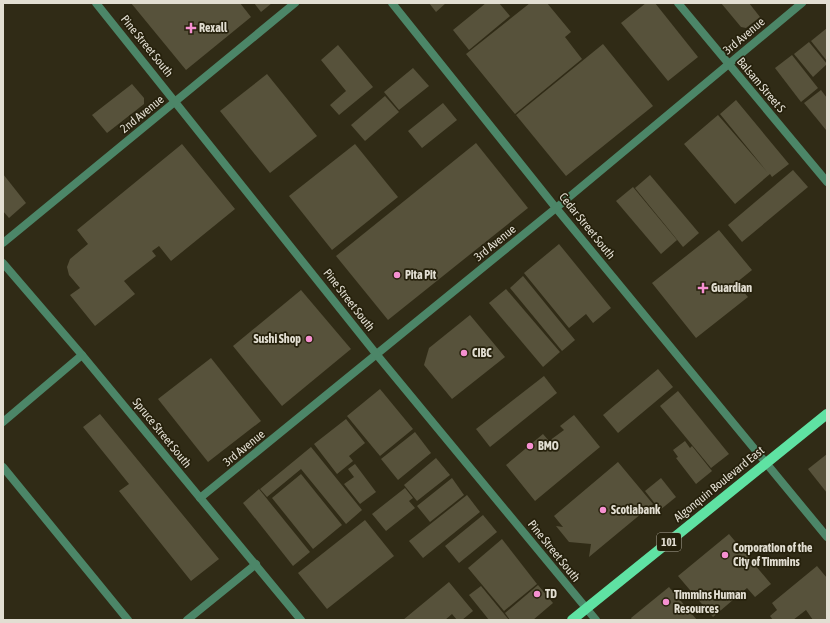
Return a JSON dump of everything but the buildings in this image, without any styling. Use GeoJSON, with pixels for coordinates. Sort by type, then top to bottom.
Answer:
{"type":"FeatureCollection","features":[{"type":"Feature","properties":{"kind":"main road","name":"Algonquin Boulevard East"},"geometry":{"type":"LineString","coordinates":[[572,620],[827,414]]}},
{"type":"Feature","properties":{"kind":"street","name":"Pine Street South"},"geometry":{"type":"LineString","coordinates":[[96,3],[176,101],[377,355],[596,620]]}},
{"type":"Feature","properties":{"kind":"street","name":"2nd Avenue"},"geometry":{"type":"LineString","coordinates":[[3,243],[295,3]]}},
{"type":"Feature","properties":{"kind":"street","name":"Cedar Street South"},"geometry":{"type":"LineString","coordinates":[[392,3],[556,208],[827,537]]}},
{"type":"Feature","properties":{"kind":"street","name":"Balsam Street S"},"geometry":{"type":"LineString","coordinates":[[678,3],[827,182]]}},
{"type":"Feature","properties":{"kind":"street","name":"3rd Avenue"},"geometry":{"type":"LineString","coordinates":[[200,498],[556,208],[802,3]]}},
{"type":"Feature","properties":{"kind":"street","name":"Spruce Street South"},"geometry":{"type":"LineString","coordinates":[[3,263],[82,355],[301,620]]}},
{"type":"Feature","properties":{"kind":"street"},"geometry":{"type":"LineString","coordinates":[[3,422],[82,355]]}},
{"type":"Feature","properties":{"kind":"street"},"geometry":{"type":"LineString","coordinates":[[3,467],[128,620]]}},
{"type":"Feature","properties":{"kind":"street"},"geometry":{"type":"LineString","coordinates":[[187,620],[256,564]]}},
{"type":"Feature","properties":{"kind":"place","name":"Rexall"},"geometry":{"type":"Point","coordinates":[191,28]}},
{"type":"Feature","properties":{"kind":"place","name":"Pita Pit"},"geometry":{"type":"Point","coordinates":[397,275]}},
{"type":"Feature","properties":{"kind":"place","name":"Guardian"},"geometry":{"type":"Point","coordinates":[703,288]}},
{"type":"Feature","properties":{"kind":"place","name":"Sushi Shop"},"geometry":{"type":"Point","coordinates":[309,339]}},
{"type":"Feature","properties":{"kind":"place","name":"CIBC"},"geometry":{"type":"Point","coordinates":[464,353]}},
{"type":"Feature","properties":{"kind":"place","name":"BMO"},"geometry":{"type":"Point","coordinates":[530,446]}},
{"type":"Feature","properties":{"kind":"place","name":"Scotiabank"},"geometry":{"type":"Point","coordinates":[603,510]}},
{"type":"Feature","properties":{"kind":"place","name":"Corporation of the City of Timmins"},"geometry":{"type":"Point","coordinates":[725,555]}},
{"type":"Feature","properties":{"kind":"place","name":"TD"},"geometry":{"type":"Point","coordinates":[537,594]}},
{"type":"Feature","properties":{"kind":"place","name":"Timmins Human Resources"},"geometry":{"type":"Point","coordinates":[666,602]}}]}
